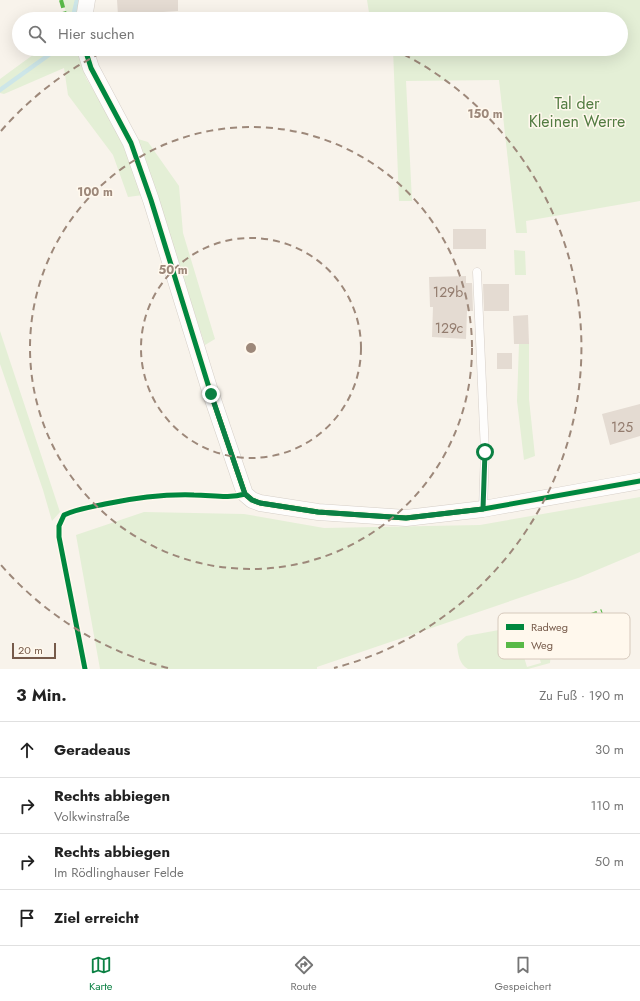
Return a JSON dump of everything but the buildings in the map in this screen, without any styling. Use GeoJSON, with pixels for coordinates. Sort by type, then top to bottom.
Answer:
{"type":"FeatureCollection","features":[{"type":"Feature","properties":{"kind":"street"},"geometry":{"type":"LineString","coordinates":[[85,12],[87,0]]}},
{"type":"Feature","properties":{"kind":"street"},"geometry":{"type":"LineString","coordinates":[[87,56],[91,68],[131,143],[151,200],[211,394],[245,494],[252,500],[260,503],[318,512],[406,518],[483,509],[640,481]]}},
{"type":"Feature","properties":{"kind":"lane"},"geometry":{"type":"LineString","coordinates":[[477,272],[485,452],[483,509]]}},
{"type":"Feature","properties":{"kind":"green space"},"geometry":{"type":"Polygon","coordinates":[[[63,0],[82,0],[78,12],[66,12],[63,0]]]}},
{"type":"Feature","properties":{"kind":"green space","name":"Tal der Kleinen Werre"},"geometry":{"type":"Polygon","coordinates":[[[367,0],[640,0],[640,201],[526,221],[527,233],[516,233],[499,80],[406,81],[412,201],[399,201],[393,56],[628,56],[628,12],[369,12],[367,0]]]}},
{"type":"Feature","properties":{"kind":"green space"},"geometry":{"type":"Polygon","coordinates":[[[31,56],[81,56],[86,78],[126,145],[143,195],[128,197],[113,155],[68,95],[64,68],[4,94],[0,93],[0,79],[31,56]]]}},
{"type":"Feature","properties":{"kind":"green space"},"geometry":{"type":"Polygon","coordinates":[[[138,139],[148,142],[179,186],[183,233],[215,339],[205,345],[138,139]]]}},
{"type":"Feature","properties":{"kind":"green space"},"geometry":{"type":"Polygon","coordinates":[[[514,250],[525,251],[526,275],[515,275],[514,250]]]}},
{"type":"Feature","properties":{"kind":"green space"},"geometry":{"type":"Polygon","coordinates":[[[0,331],[60,512],[52,521],[43,490],[0,364],[0,331]]]}},
{"type":"Feature","properties":{"kind":"green space"},"geometry":{"type":"Polygon","coordinates":[[[519,344],[529,344],[529,399],[535,456],[524,460],[517,401],[519,344]]]}},
{"type":"Feature","properties":{"kind":"green space"},"geometry":{"type":"Polygon","coordinates":[[[640,497],[640,552],[578,578],[317,667],[317,669],[100,669],[76,535],[144,512],[244,514],[324,528],[480,525],[640,497]]]}},
{"type":"Feature","properties":{"kind":"green space"},"geometry":{"type":"Polygon","coordinates":[[[498,630],[498,659],[525,659],[527,667],[541,663],[540,659],[550,659],[550,663],[528,669],[468,669],[465,667],[460,658],[457,644],[466,636],[498,630]]]}},
{"type":"Feature","properties":{"kind":"waterway"},"geometry":{"type":"LineString","coordinates":[[74,12],[77,0]]}},
{"type":"Feature","properties":{"kind":"waterway"},"geometry":{"type":"LineString","coordinates":[[0,90],[47,56]]}},
{"type":"Feature","properties":{"kind":"marked path"},"geometry":{"type":"LineString","coordinates":[[61,0],[64,12]]}},
{"type":"Feature","properties":{"kind":"marked path"},"geometry":{"type":"LineString","coordinates":[[597,613],[602,611]]}},
{"type":"Feature","properties":{"kind":"cycle path"},"geometry":{"type":"LineString","coordinates":[[87,56],[91,68],[131,143],[151,200],[211,394],[245,494]]}},
{"type":"Feature","properties":{"kind":"cycle path"},"geometry":{"type":"LineString","coordinates":[[245,494],[252,500],[260,503],[318,512],[406,518],[483,509],[640,481]]}},
{"type":"Feature","properties":{"kind":"cycle path"},"geometry":{"type":"LineString","coordinates":[[85,669],[59,537],[59,526],[64,515],[89,507],[149,497],[172,495],[226,497],[245,494]]}},
{"type":"Feature","properties":{"kind":"route"},"geometry":{"type":"LineString","coordinates":[[211,394],[245,494],[252,500],[260,503],[318,512],[406,518],[483,509],[485,452]]}}]}
